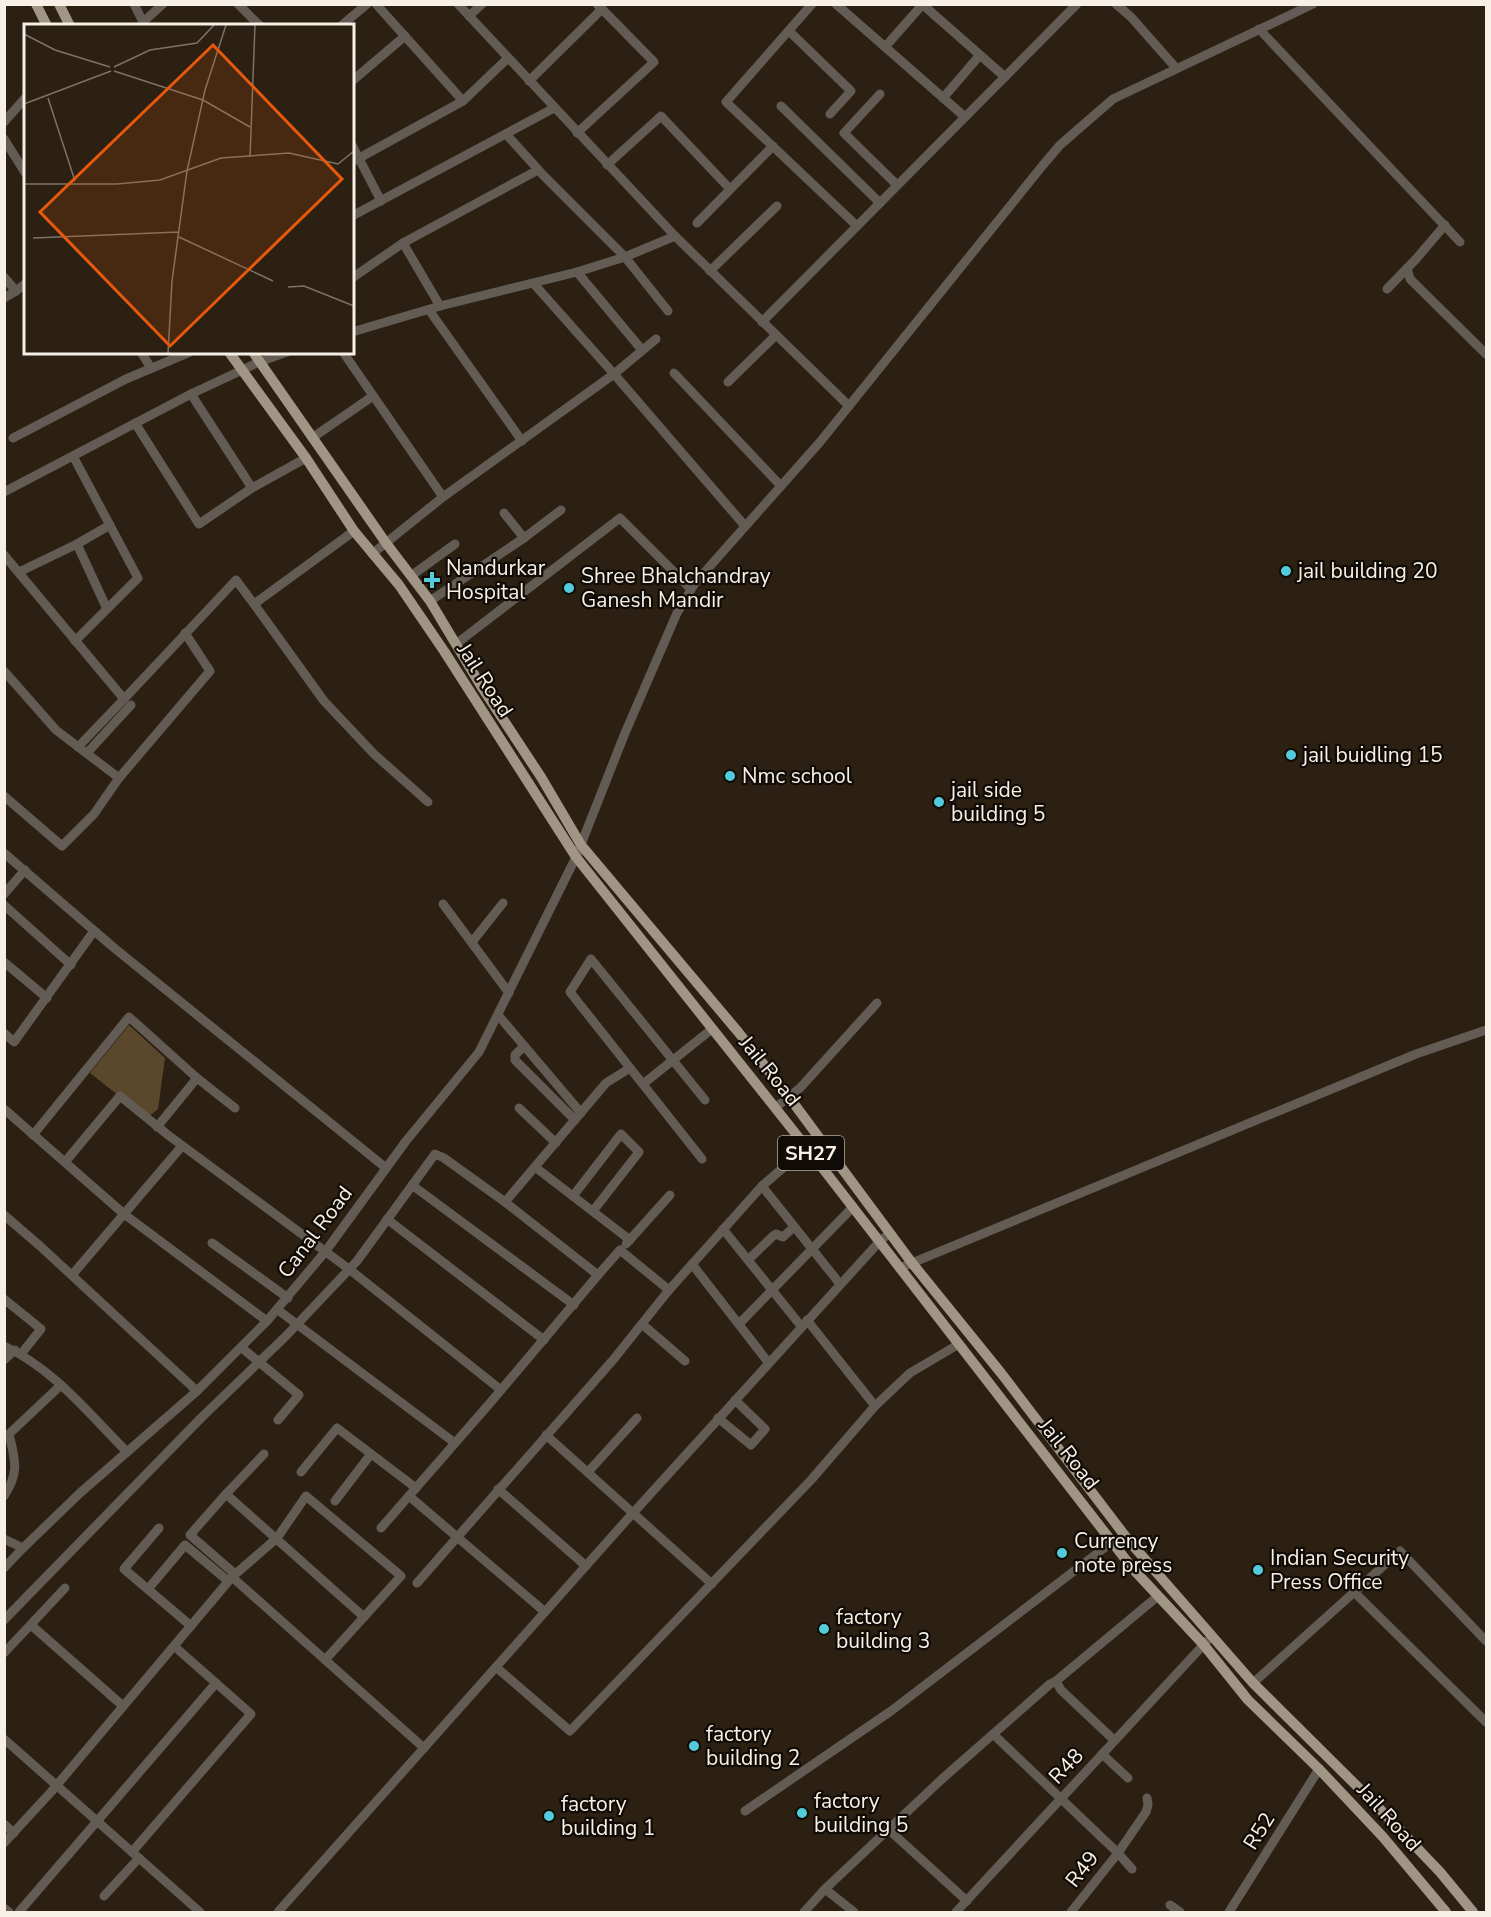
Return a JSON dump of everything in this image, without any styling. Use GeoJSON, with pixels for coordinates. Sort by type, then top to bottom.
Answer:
{"type":"FeatureCollection","features":[{"type":"Feature","properties":{"kind":"main road"},"geometry":{"type":"LineString","coordinates":[[36,4],[46,24]]}},
{"type":"Feature","properties":{"kind":"main road"},"geometry":{"type":"LineString","coordinates":[[59,4],[69,24]]}},
{"type":"Feature","properties":{"kind":"main road","name":"Jail Road"},"geometry":{"type":"LineString","coordinates":[[230,354],[306,458],[354,531],[399,585],[576,857],[880,1241],[1133,1569],[1203,1644],[1248,1700],[1319,1769],[1383,1837],[1446,1912]]}},
{"type":"Feature","properties":{"kind":"main road"},"geometry":{"type":"LineString","coordinates":[[256,357],[429,601],[541,777],[581,845],[739,1033],[912,1263],[1024,1403],[1129,1541],[1253,1683],[1396,1826],[1440,1872],[1473,1912]]}},
{"type":"Feature","properties":{"kind":"main road"},"geometry":{"type":"LineString","coordinates":[[1011,1411],[1024,1403]]}},
{"type":"Feature","properties":{"kind":"main road"},"geometry":{"type":"LineString","coordinates":[[1383,1837],[1396,1826]]}},
{"type":"Feature","properties":{"kind":"street"},"geometry":{"type":"LineString","coordinates":[[134,4],[144,24],[163,4]]}},
{"type":"Feature","properties":{"kind":"street"},"geometry":{"type":"LineString","coordinates":[[238,4],[258,24]]}},
{"type":"Feature","properties":{"kind":"street"},"geometry":{"type":"LineString","coordinates":[[343,24],[368,4]]}},
{"type":"Feature","properties":{"kind":"street"},"geometry":{"type":"LineString","coordinates":[[376,4],[463,101]]}},
{"type":"Feature","properties":{"kind":"street"},"geometry":{"type":"LineString","coordinates":[[458,4],[710,272],[849,406]]}},
{"type":"Feature","properties":{"kind":"street"},"geometry":{"type":"LineString","coordinates":[[469,16],[482,4]]}},
{"type":"Feature","properties":{"kind":"street"},"geometry":{"type":"LineString","coordinates":[[812,4],[726,102],[857,226]]}},
{"type":"Feature","properties":{"kind":"street"},"geometry":{"type":"LineString","coordinates":[[836,4],[965,117]]}},
{"type":"Feature","properties":{"kind":"street"},"geometry":{"type":"LineString","coordinates":[[762,322],[1077,4]]}},
{"type":"Feature","properties":{"kind":"street"},"geometry":{"type":"LineString","coordinates":[[1116,4],[1131,17],[1176,68]]}},
{"type":"Feature","properties":{"kind":"street","name":"Canal Road"},"geometry":{"type":"LineString","coordinates":[[4,1568],[80,1493],[197,1391],[278,1310],[325,1252],[406,1141],[479,1052],[576,857],[639,700],[677,613],[691,589],[849,406],[1060,145],[1113,99],[1312,4]]}},
{"type":"Feature","properties":{"kind":"street"},"geometry":{"type":"LineString","coordinates":[[885,48],[922,5],[1005,77]]}},
{"type":"Feature","properties":{"kind":"street"},"geometry":{"type":"LineString","coordinates":[[530,81],[599,7],[654,62],[577,133]]}},
{"type":"Feature","properties":{"kind":"street"},"geometry":{"type":"LineString","coordinates":[[1259,29],[1460,242]]}},
{"type":"Feature","properties":{"kind":"street"},"geometry":{"type":"LineString","coordinates":[[789,31],[851,91],[830,114]]}},
{"type":"Feature","properties":{"kind":"street"},"geometry":{"type":"LineString","coordinates":[[354,79],[405,36]]}},
{"type":"Feature","properties":{"kind":"street"},"geometry":{"type":"LineString","coordinates":[[942,98],[980,55]]}},
{"type":"Feature","properties":{"kind":"street"},"geometry":{"type":"LineString","coordinates":[[381,201],[356,161],[463,101],[508,58]]}},
{"type":"Feature","properties":{"kind":"street"},"geometry":{"type":"LineString","coordinates":[[880,94],[844,133],[897,185]]}},
{"type":"Feature","properties":{"kind":"street"},"geometry":{"type":"LineString","coordinates":[[4,122],[24,100]]}},
{"type":"Feature","properties":{"kind":"street"},"geometry":{"type":"LineString","coordinates":[[781,106],[880,203]]}},
{"type":"Feature","properties":{"kind":"street"},"geometry":{"type":"LineString","coordinates":[[354,215],[554,108]]}},
{"type":"Feature","properties":{"kind":"street"},"geometry":{"type":"LineString","coordinates":[[607,165],[661,116],[730,189]]}},
{"type":"Feature","properties":{"kind":"street"},"geometry":{"type":"LineString","coordinates":[[506,134],[538,170],[625,257],[668,311]]}},
{"type":"Feature","properties":{"kind":"street"},"geometry":{"type":"LineString","coordinates":[[4,139],[24,171]]}},
{"type":"Feature","properties":{"kind":"street"},"geometry":{"type":"LineString","coordinates":[[697,224],[773,146]]}},
{"type":"Feature","properties":{"kind":"street"},"geometry":{"type":"LineString","coordinates":[[354,277],[403,243],[538,170]]}},
{"type":"Feature","properties":{"kind":"street"},"geometry":{"type":"LineString","coordinates":[[710,272],[777,206]]}},
{"type":"Feature","properties":{"kind":"street"},"geometry":{"type":"LineString","coordinates":[[1387,289],[1445,225]]}},
{"type":"Feature","properties":{"kind":"street"},"geometry":{"type":"LineString","coordinates":[[354,331],[440,306],[577,272],[625,257],[675,236]]}},
{"type":"Feature","properties":{"kind":"street"},"geometry":{"type":"LineString","coordinates":[[403,243],[440,306]]}},
{"type":"Feature","properties":{"kind":"street"},"geometry":{"type":"LineString","coordinates":[[1407,268],[1410,279],[1486,354]]}},
{"type":"Feature","properties":{"kind":"street"},"geometry":{"type":"LineString","coordinates":[[577,272],[642,350]]}},
{"type":"Feature","properties":{"kind":"street"},"geometry":{"type":"LineString","coordinates":[[4,277],[16,291]]}},
{"type":"Feature","properties":{"kind":"street"},"geometry":{"type":"LineString","coordinates":[[534,284],[745,526]]}},
{"type":"Feature","properties":{"kind":"street"},"geometry":{"type":"LineString","coordinates":[[4,298],[24,285]]}},
{"type":"Feature","properties":{"kind":"street"},"geometry":{"type":"LineString","coordinates":[[429,310],[522,441]]}},
{"type":"Feature","properties":{"kind":"street"},"geometry":{"type":"LineString","coordinates":[[728,382],[776,335]]}},
{"type":"Feature","properties":{"kind":"street"},"geometry":{"type":"LineString","coordinates":[[372,554],[443,497],[614,374],[656,339]]}},
{"type":"Feature","properties":{"kind":"street"},"geometry":{"type":"LineString","coordinates":[[142,354],[151,368]]}},
{"type":"Feature","properties":{"kind":"street"},"geometry":{"type":"LineString","coordinates":[[13,438],[151,368],[185,354]]}},
{"type":"Feature","properties":{"kind":"street"},"geometry":{"type":"LineString","coordinates":[[4,492],[191,393],[242,371],[256,357],[275,354]]}},
{"type":"Feature","properties":{"kind":"street"},"geometry":{"type":"LineString","coordinates":[[344,354],[443,497]]}},
{"type":"Feature","properties":{"kind":"street"},"geometry":{"type":"LineString","coordinates":[[674,373],[781,486]]}},
{"type":"Feature","properties":{"kind":"street"},"geometry":{"type":"LineString","coordinates":[[191,393],[252,488]]}},
{"type":"Feature","properties":{"kind":"street"},"geometry":{"type":"LineString","coordinates":[[312,438],[373,396]]}},
{"type":"Feature","properties":{"kind":"street"},"geometry":{"type":"LineString","coordinates":[[135,423],[199,524],[252,488],[306,458]]}},
{"type":"Feature","properties":{"kind":"street"},"geometry":{"type":"LineString","coordinates":[[73,456],[138,578],[75,641]]}},
{"type":"Feature","properties":{"kind":"street"},"geometry":{"type":"LineString","coordinates":[[429,601],[524,538],[561,510]]}},
{"type":"Feature","properties":{"kind":"street"},"geometry":{"type":"LineString","coordinates":[[504,513],[524,538]]}},
{"type":"Feature","properties":{"kind":"street"},"geometry":{"type":"LineString","coordinates":[[456,644],[620,518],[691,589]]}},
{"type":"Feature","properties":{"kind":"street"},"geometry":{"type":"LineString","coordinates":[[19,573],[110,525]]}},
{"type":"Feature","properties":{"kind":"street"},"geometry":{"type":"LineString","coordinates":[[254,604],[354,531]]}},
{"type":"Feature","properties":{"kind":"street"},"geometry":{"type":"LineString","coordinates":[[77,544],[107,609]]}},
{"type":"Feature","properties":{"kind":"street"},"geometry":{"type":"LineString","coordinates":[[411,576],[455,544]]}},
{"type":"Feature","properties":{"kind":"street"},"geometry":{"type":"LineString","coordinates":[[4,555],[128,702]]}},
{"type":"Feature","properties":{"kind":"street"},"geometry":{"type":"LineString","coordinates":[[87,753],[185,633],[236,580],[324,701],[374,754],[428,802]]}},
{"type":"Feature","properties":{"kind":"street"},"geometry":{"type":"LineString","coordinates":[[4,796],[62,846],[94,814],[118,778],[210,670],[185,633]]}},
{"type":"Feature","properties":{"kind":"street"},"geometry":{"type":"LineString","coordinates":[[5,672],[56,730],[118,778]]}},
{"type":"Feature","properties":{"kind":"street"},"geometry":{"type":"LineString","coordinates":[[78,747],[128,702]]}},
{"type":"Feature","properties":{"kind":"street"},"geometry":{"type":"LineString","coordinates":[[4,853],[94,931],[386,1168]]}},
{"type":"Feature","properties":{"kind":"street"},"geometry":{"type":"LineString","coordinates":[[4,894],[25,870]]}},
{"type":"Feature","properties":{"kind":"street"},"geometry":{"type":"LineString","coordinates":[[472,942],[503,903]]}},
{"type":"Feature","properties":{"kind":"street"},"geometry":{"type":"LineString","coordinates":[[443,904],[509,993]]}},
{"type":"Feature","properties":{"kind":"street"},"geometry":{"type":"LineString","coordinates":[[4,905],[71,965]]}},
{"type":"Feature","properties":{"kind":"street"},"geometry":{"type":"LineString","coordinates":[[4,1033],[14,1042],[94,931]]}},
{"type":"Feature","properties":{"kind":"street"},"geometry":{"type":"LineString","coordinates":[[702,1159],[570,992],[591,959],[705,1100]]}},
{"type":"Feature","properties":{"kind":"street"},"geometry":{"type":"LineString","coordinates":[[4,962],[46,998]]}},
{"type":"Feature","properties":{"kind":"street"},"geometry":{"type":"LineString","coordinates":[[775,1108],[800,1088],[877,1003]]}},
{"type":"Feature","properties":{"kind":"street"},"geometry":{"type":"LineString","coordinates":[[498,1015],[578,1116]]}},
{"type":"Feature","properties":{"kind":"street"},"geometry":{"type":"LineString","coordinates":[[33,1135],[129,1017],[197,1078],[235,1107]]}},
{"type":"Feature","properties":{"kind":"street"},"geometry":{"type":"LineString","coordinates":[[643,1084],[712,1029]]}},
{"type":"Feature","properties":{"kind":"street"},"geometry":{"type":"LineString","coordinates":[[900,1268],[1416,1054],[1486,1030]]}},
{"type":"Feature","properties":{"kind":"street"},"geometry":{"type":"LineString","coordinates":[[524,1046],[514,1059],[578,1116]]}},
{"type":"Feature","properties":{"kind":"street"},"geometry":{"type":"LineString","coordinates":[[505,1202],[606,1083],[630,1068]]}},
{"type":"Feature","properties":{"kind":"street"},"geometry":{"type":"LineString","coordinates":[[157,1127],[197,1078]]}},
{"type":"Feature","properties":{"kind":"street"},"geometry":{"type":"LineString","coordinates":[[65,1162],[120,1096],[182,1146],[349,1269],[501,1390]]}},
{"type":"Feature","properties":{"kind":"street"},"geometry":{"type":"LineString","coordinates":[[519,1108],[556,1143]]}},
{"type":"Feature","properties":{"kind":"street"},"geometry":{"type":"LineString","coordinates":[[4,1109],[124,1214],[267,1321]]}},
{"type":"Feature","properties":{"kind":"street"},"geometry":{"type":"LineString","coordinates":[[573,1196],[621,1134],[639,1152],[593,1211]]}},
{"type":"Feature","properties":{"kind":"street"},"geometry":{"type":"LineString","coordinates":[[417,1583],[613,1360],[669,1290],[723,1229],[762,1186],[819,1137]]}},
{"type":"Feature","properties":{"kind":"street"},"geometry":{"type":"LineString","coordinates":[[72,1275],[182,1146]]}},
{"type":"Feature","properties":{"kind":"street"},"geometry":{"type":"LineString","coordinates":[[4,1620],[349,1269],[435,1154],[505,1202],[598,1275]]}},
{"type":"Feature","properties":{"kind":"street"},"geometry":{"type":"LineString","coordinates":[[535,1167],[630,1240]]}},
{"type":"Feature","properties":{"kind":"street"},"geometry":{"type":"LineString","coordinates":[[412,1185],[574,1305]]}},
{"type":"Feature","properties":{"kind":"street"},"geometry":{"type":"LineString","coordinates":[[762,1186],[840,1284]]}},
{"type":"Feature","properties":{"kind":"street"},"geometry":{"type":"LineString","coordinates":[[381,1528],[598,1275],[670,1195]]}},
{"type":"Feature","properties":{"kind":"street"},"geometry":{"type":"LineString","coordinates":[[739,1324],[853,1207]]}},
{"type":"Feature","properties":{"kind":"street"},"geometry":{"type":"LineString","coordinates":[[4,1215],[197,1391]]}},
{"type":"Feature","properties":{"kind":"street"},"geometry":{"type":"LineString","coordinates":[[387,1219],[544,1340]]}},
{"type":"Feature","properties":{"kind":"street"},"geometry":{"type":"LineString","coordinates":[[748,1260],[772,1236],[776,1234],[783,1237],[794,1227]]}},
{"type":"Feature","properties":{"kind":"street"},"geometry":{"type":"LineString","coordinates":[[723,1229],[772,1290],[804,1323],[875,1406]]}},
{"type":"Feature","properties":{"kind":"street"},"geometry":{"type":"LineString","coordinates":[[278,1912],[768,1362],[890,1233]]}},
{"type":"Feature","properties":{"kind":"street"},"geometry":{"type":"LineString","coordinates":[[212,1242],[288,1298]]}},
{"type":"Feature","properties":{"kind":"street"},"geometry":{"type":"LineString","coordinates":[[620,1250],[669,1290]]}},
{"type":"Feature","properties":{"kind":"street"},"geometry":{"type":"LineString","coordinates":[[692,1264],[768,1362]]}},
{"type":"Feature","properties":{"kind":"street"},"geometry":{"type":"LineString","coordinates":[[4,1299],[41,1329],[18,1352],[4,1360]]}},
{"type":"Feature","properties":{"kind":"street"},"geometry":{"type":"LineString","coordinates":[[278,1310],[455,1443]]}},
{"type":"Feature","properties":{"kind":"street"},"geometry":{"type":"LineString","coordinates":[[642,1324],[685,1361]]}},
{"type":"Feature","properties":{"kind":"street"},"geometry":{"type":"LineString","coordinates":[[496,1667],[570,1731],[811,1480],[875,1406],[910,1373],[959,1344]]}},
{"type":"Feature","properties":{"kind":"street"},"geometry":{"type":"LineString","coordinates":[[4,1346],[18,1352],[47,1371],[127,1452]]}},
{"type":"Feature","properties":{"kind":"street"},"geometry":{"type":"LineString","coordinates":[[242,1348],[299,1395],[278,1420]]}},
{"type":"Feature","properties":{"kind":"street"},"geometry":{"type":"LineString","coordinates":[[4,1496],[14,1481],[15,1458],[9,1434],[61,1385]]}},
{"type":"Feature","properties":{"kind":"street"},"geometry":{"type":"LineString","coordinates":[[718,1418],[751,1445],[765,1429],[735,1400]]}},
{"type":"Feature","properties":{"kind":"street"},"geometry":{"type":"LineString","coordinates":[[588,1472],[637,1418]]}},
{"type":"Feature","properties":{"kind":"street"},"geometry":{"type":"LineString","coordinates":[[301,1472],[337,1428],[416,1488]]}},
{"type":"Feature","properties":{"kind":"street"},"geometry":{"type":"LineString","coordinates":[[546,1435],[712,1584]]}},
{"type":"Feature","properties":{"kind":"street"},"geometry":{"type":"LineString","coordinates":[[264,1454],[190,1535],[231,1577],[424,1748]]}},
{"type":"Feature","properties":{"kind":"street"},"geometry":{"type":"LineString","coordinates":[[335,1501],[371,1454]]}},
{"type":"Feature","properties":{"kind":"street"},"geometry":{"type":"LineString","coordinates":[[498,1489],[585,1566]]}},
{"type":"Feature","properties":{"kind":"street"},"geometry":{"type":"LineString","coordinates":[[226,1494],[364,1617]]}},
{"type":"Feature","properties":{"kind":"street"},"geometry":{"type":"LineString","coordinates":[[4,1843],[57,1785],[231,1577],[277,1538],[306,1496],[401,1576],[325,1660]]}},
{"type":"Feature","properties":{"kind":"street"},"geometry":{"type":"LineString","coordinates":[[409,1496],[544,1612]]}},
{"type":"Feature","properties":{"kind":"street"},"geometry":{"type":"LineString","coordinates":[[159,1528],[124,1569],[190,1626]]}},
{"type":"Feature","properties":{"kind":"street"},"geometry":{"type":"LineString","coordinates":[[4,1539],[23,1548]]}},
{"type":"Feature","properties":{"kind":"street"},"geometry":{"type":"LineString","coordinates":[[745,1811],[891,1711],[1112,1542]]}},
{"type":"Feature","properties":{"kind":"street"},"geometry":{"type":"LineString","coordinates":[[148,1589],[185,1545],[231,1577]]}},
{"type":"Feature","properties":{"kind":"street"},"geometry":{"type":"LineString","coordinates":[[1253,1683],[1400,1551],[1486,1641]]}},
{"type":"Feature","properties":{"kind":"street"},"geometry":{"type":"LineString","coordinates":[[4,1653],[65,1588]]}},
{"type":"Feature","properties":{"kind":"street"},"geometry":{"type":"LineString","coordinates":[[1354,1592],[1486,1722]]}},
{"type":"Feature","properties":{"kind":"street"},"geometry":{"type":"LineString","coordinates":[[804,1912],[888,1829],[993,1734],[1158,1596]]}},
{"type":"Feature","properties":{"kind":"street"},"geometry":{"type":"LineString","coordinates":[[31,1625],[123,1706]]}},
{"type":"Feature","properties":{"kind":"street","name":"R48"},"geometry":{"type":"LineString","coordinates":[[956,1912],[1203,1644],[1213,1636]]}},
{"type":"Feature","properties":{"kind":"street"},"geometry":{"type":"LineString","coordinates":[[104,1896],[251,1714],[174,1646]]}},
{"type":"Feature","properties":{"kind":"street"},"geometry":{"type":"LineString","coordinates":[[1056,1681],[1061,1690],[1114,1740]]}},
{"type":"Feature","properties":{"kind":"street"},"geometry":{"type":"LineString","coordinates":[[19,1912],[216,1683]]}},
{"type":"Feature","properties":{"kind":"street","name":"R49"},"geometry":{"type":"LineString","coordinates":[[993,1734],[1118,1853],[1071,1912]]}},
{"type":"Feature","properties":{"kind":"street"},"geometry":{"type":"LineString","coordinates":[[4,1738],[200,1912]]}},
{"type":"Feature","properties":{"kind":"street"},"geometry":{"type":"LineString","coordinates":[[1102,1754],[1128,1778]]}},
{"type":"Feature","properties":{"kind":"street","name":"R52"},"geometry":{"type":"LineString","coordinates":[[1229,1912],[1319,1769]]}},
{"type":"Feature","properties":{"kind":"street"},"geometry":{"type":"LineString","coordinates":[[1132,1869],[1118,1853],[1146,1812],[1147,1798]]}},
{"type":"Feature","properties":{"kind":"street"},"geometry":{"type":"LineString","coordinates":[[4,1824],[14,1833]]}},
{"type":"Feature","properties":{"kind":"street"},"geometry":{"type":"LineString","coordinates":[[888,1829],[966,1901]]}},
{"type":"Feature","properties":{"kind":"street"},"geometry":{"type":"LineString","coordinates":[[825,1889],[854,1912]]}},
{"type":"Feature","properties":{"kind":"street"},"geometry":{"type":"LineString","coordinates":[[1170,1905],[1180,1912]]}},
{"type":"Feature","properties":{"kind":"street"},"geometry":{"type":"LineString","coordinates":[[4,1908],[9,1912]]}},
{"type":"Feature","properties":{"kind":"shaded area"},"geometry":{"type":"Polygon","coordinates":[[[129,1025],[165,1058],[158,1109],[147,1118],[90,1073],[129,1025]]]}},
{"type":"Feature","properties":{"kind":"place","name":"jail building 20"},"geometry":{"type":"Point","coordinates":[1286,571]}},
{"type":"Feature","properties":{"kind":"place","name":"Nandurkar Hospital"},"geometry":{"type":"Point","coordinates":[432,580]}},
{"type":"Feature","properties":{"kind":"place","name":"Shree Bhalchandray Ganesh Mandir"},"geometry":{"type":"Point","coordinates":[569,588]}},
{"type":"Feature","properties":{"kind":"place","name":"jail buidling 15"},"geometry":{"type":"Point","coordinates":[1291,755]}},
{"type":"Feature","properties":{"kind":"place","name":"Nmc school"},"geometry":{"type":"Point","coordinates":[730,776]}},
{"type":"Feature","properties":{"kind":"place","name":"jail side building 5"},"geometry":{"type":"Point","coordinates":[939,802]}},
{"type":"Feature","properties":{"kind":"place","name":"Currency note press"},"geometry":{"type":"Point","coordinates":[1062,1553]}},
{"type":"Feature","properties":{"kind":"place","name":"Indian Security Press Office"},"geometry":{"type":"Point","coordinates":[1258,1570]}},
{"type":"Feature","properties":{"kind":"place","name":"factory building 3"},"geometry":{"type":"Point","coordinates":[824,1629]}},
{"type":"Feature","properties":{"kind":"place","name":"factory building 2"},"geometry":{"type":"Point","coordinates":[694,1746]}},
{"type":"Feature","properties":{"kind":"place","name":"factory building 5"},"geometry":{"type":"Point","coordinates":[802,1813]}},
{"type":"Feature","properties":{"kind":"place","name":"factory building 1"},"geometry":{"type":"Point","coordinates":[549,1816]}}]}
